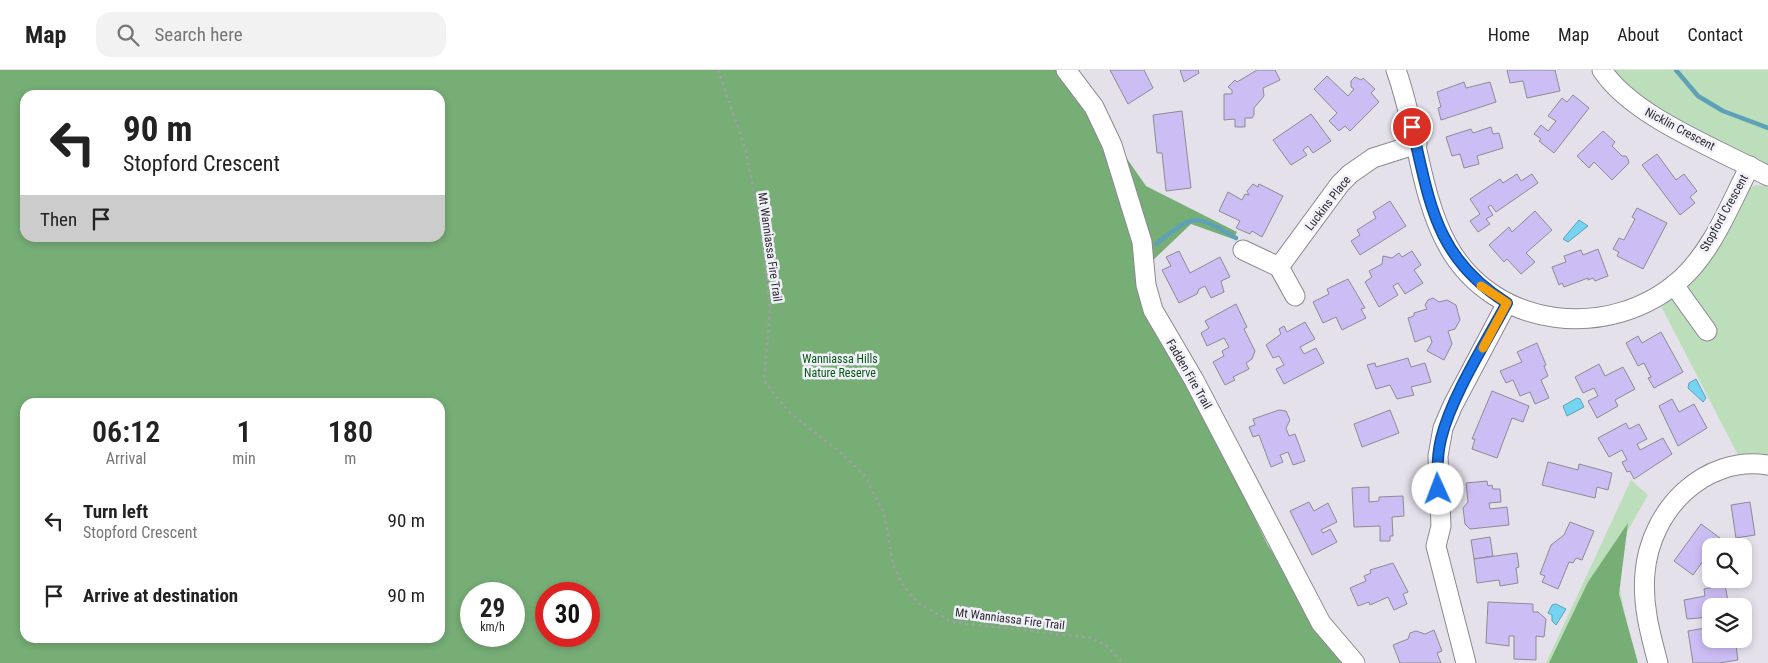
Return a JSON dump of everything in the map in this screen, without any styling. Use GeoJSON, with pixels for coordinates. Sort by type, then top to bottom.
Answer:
{"type":"FeatureCollection","features":[{"type":"Feature","properties":{"kind":"street","name":"Fadden Fire Trail"},"geometry":{"type":"LineString","coordinates":[[1066,70],[1094,107],[1112,146],[1142,242],[1146,285],[1153,310],[1194,380],[1321,623],[1355,663]]}},
{"type":"Feature","properties":{"kind":"street","name":"Stopford Crescent"},"geometry":{"type":"LineString","coordinates":[[1396,70],[1435,218],[1447,245],[1470,275],[1484,288],[1507,303],[1538,314],[1570,320],[1601,318],[1630,311],[1658,297],[1674,285],[1703,253],[1750,166]]}},
{"type":"Feature","properties":{"kind":"street","name":"Nicklin Crescent"},"geometry":{"type":"LineString","coordinates":[[1602,70],[1608,80],[1630,101],[1768,176]]}},
{"type":"Feature","properties":{"kind":"street","name":"Luckins Place"},"geometry":{"type":"LineString","coordinates":[[1280,267],[1340,184],[1350,174],[1373,158],[1416,144]]}},
{"type":"Feature","properties":{"kind":"street"},"geometry":{"type":"LineString","coordinates":[[1243,250],[1280,267],[1295,296]]}},
{"type":"Feature","properties":{"kind":"street"},"geometry":{"type":"LineString","coordinates":[[1674,285],[1707,331]]}},
{"type":"Feature","properties":{"kind":"street"},"geometry":{"type":"LineString","coordinates":[[1466,663],[1436,546],[1441,526],[1437,467],[1440,441],[1453,405],[1507,303]]}},
{"type":"Feature","properties":{"kind":"street"},"geometry":{"type":"LineString","coordinates":[[1658,663],[1644,602],[1645,571],[1656,529],[1670,505],[1689,486],[1711,472],[1737,465],[1768,465]]}},
{"type":"Feature","properties":{"kind":"path","name":"Mt Wanniassa Fire Trail"},"geometry":{"type":"LineString","coordinates":[[718,70],[744,147],[761,229],[770,309],[764,381],[788,412],[840,452],[865,476],[884,513],[893,564],[902,584],[918,603],[952,622],[1092,638],[1107,646],[1121,658],[1123,663]]}},
{"type":"Feature","properties":{"kind":"green space","name":"Wanniassa Hills Nature Reserve"},"geometry":{"type":"Polygon","coordinates":[[[0,70],[1065,70],[1146,186],[1237,232],[1233,239],[1191,224],[1150,263],[1140,300],[1189,378],[1267,544],[1345,663],[0,663],[0,70]]]}},
{"type":"Feature","properties":{"kind":"green space"},"geometry":{"type":"Polygon","coordinates":[[[1613,70],[1768,70],[1768,164],[1666,112],[1629,86],[1613,70]]]}},
{"type":"Feature","properties":{"kind":"green space"},"geometry":{"type":"Polygon","coordinates":[[[1756,185],[1768,187],[1768,458],[1740,459],[1660,304],[1747,189],[1756,185]]]}},
{"type":"Feature","properties":{"kind":"green space"},"geometry":{"type":"Polygon","coordinates":[[[1631,480],[1648,495],[1627,532],[1618,580],[1635,663],[1546,663],[1631,480]]]}},
{"type":"Feature","properties":{"kind":"green space"},"geometry":{"type":"Polygon","coordinates":[[[1628,523],[1619,594],[1638,663],[1549,663],[1588,582],[1628,523]]]}},
{"type":"Feature","properties":{"kind":"water"},"geometry":{"type":"Polygon","coordinates":[[[1579,220],[1588,226],[1568,242],[1563,239],[1579,220]]]}},
{"type":"Feature","properties":{"kind":"water"},"geometry":{"type":"Polygon","coordinates":[[[1696,379],[1706,398],[1703,402],[1688,388],[1689,383],[1696,379]]]}},
{"type":"Feature","properties":{"kind":"water"},"geometry":{"type":"Polygon","coordinates":[[[1577,398],[1580,399],[1584,407],[1567,416],[1563,406],[1577,398]]]}},
{"type":"Feature","properties":{"kind":"water"},"geometry":{"type":"Polygon","coordinates":[[[1556,604],[1566,609],[1556,625],[1552,621],[1552,615],[1548,613],[1552,605],[1556,604]]]}},
{"type":"Feature","properties":{"kind":"building"},"geometry":{"type":"Polygon","coordinates":[[[1110,70],[1144,70],[1153,88],[1128,104],[1110,70]]]}},
{"type":"Feature","properties":{"kind":"building"},"geometry":{"type":"Polygon","coordinates":[[[1180,70],[1198,70],[1199,73],[1184,82],[1180,70]]]}},
{"type":"Feature","properties":{"kind":"building"},"geometry":{"type":"Polygon","coordinates":[[[1257,70],[1275,70],[1280,80],[1263,88],[1264,96],[1254,108],[1252,118],[1245,118],[1245,127],[1235,127],[1235,119],[1224,120],[1224,94],[1232,94],[1232,90],[1228,87],[1235,80],[1237,82],[1257,70]]]}},
{"type":"Feature","properties":{"kind":"building"},"geometry":{"type":"Polygon","coordinates":[[[1507,70],[1555,70],[1560,91],[1527,98],[1523,81],[1510,83],[1507,70]]]}},
{"type":"Feature","properties":{"kind":"building"},"geometry":{"type":"Polygon","coordinates":[[[1327,76],[1348,96],[1354,89],[1351,87],[1351,81],[1355,77],[1361,80],[1363,78],[1375,89],[1371,93],[1379,102],[1350,131],[1345,126],[1339,131],[1329,121],[1337,113],[1314,89],[1327,76]]]}},
{"type":"Feature","properties":{"kind":"building"},"geometry":{"type":"Polygon","coordinates":[[[1464,82],[1466,88],[1490,82],[1496,102],[1441,120],[1438,108],[1441,107],[1437,92],[1464,82]]]}},
{"type":"Feature","properties":{"kind":"building"},"geometry":{"type":"Polygon","coordinates":[[[1573,95],[1589,108],[1554,153],[1539,141],[1541,139],[1534,134],[1541,125],[1548,131],[1556,121],[1548,116],[1562,98],[1567,102],[1573,95]]]}},
{"type":"Feature","properties":{"kind":"building"},"geometry":{"type":"Polygon","coordinates":[[[1182,111],[1191,188],[1166,191],[1162,153],[1157,153],[1153,115],[1182,111]]]}},
{"type":"Feature","properties":{"kind":"building"},"geometry":{"type":"Polygon","coordinates":[[[1311,114],[1331,141],[1313,153],[1308,146],[1303,150],[1307,155],[1291,165],[1273,140],[1311,114]]]}},
{"type":"Feature","properties":{"kind":"building"},"geometry":{"type":"Polygon","coordinates":[[[1491,127],[1493,134],[1499,133],[1503,148],[1477,156],[1479,164],[1464,168],[1460,154],[1452,156],[1446,137],[1471,129],[1473,133],[1491,127]]]}},
{"type":"Feature","properties":{"kind":"building"},"geometry":{"type":"Polygon","coordinates":[[[1603,131],[1615,142],[1612,146],[1622,156],[1626,156],[1629,163],[1612,180],[1594,162],[1589,168],[1577,156],[1603,131]]]}},
{"type":"Feature","properties":{"kind":"building"},"geometry":{"type":"Polygon","coordinates":[[[1657,154],[1676,180],[1684,174],[1697,191],[1690,197],[1695,203],[1680,215],[1642,165],[1657,154]]]}},
{"type":"Feature","properties":{"kind":"building"},"geometry":{"type":"Polygon","coordinates":[[[1517,174],[1521,181],[1532,174],[1538,183],[1496,212],[1491,205],[1488,207],[1493,215],[1486,219],[1490,224],[1478,232],[1470,221],[1480,214],[1470,199],[1500,179],[1503,183],[1517,174]]]}},
{"type":"Feature","properties":{"kind":"building"},"geometry":{"type":"Polygon","coordinates":[[[1253,184],[1258,187],[1259,184],[1283,196],[1262,237],[1252,231],[1250,234],[1236,228],[1240,221],[1219,211],[1228,192],[1242,200],[1245,194],[1249,195],[1247,191],[1253,184]]]}},
{"type":"Feature","properties":{"kind":"building"},"geometry":{"type":"Polygon","coordinates":[[[1390,201],[1406,226],[1360,255],[1351,241],[1360,235],[1357,230],[1376,218],[1373,212],[1390,201]]]}},
{"type":"Feature","properties":{"kind":"building"},"geometry":{"type":"Polygon","coordinates":[[[1637,208],[1667,223],[1643,269],[1617,256],[1619,252],[1613,249],[1619,238],[1624,240],[1635,219],[1632,217],[1637,208]]]}},
{"type":"Feature","properties":{"kind":"building"},"geometry":{"type":"Polygon","coordinates":[[[1535,211],[1552,230],[1526,253],[1535,262],[1521,274],[1507,259],[1504,262],[1489,245],[1509,227],[1512,232],[1535,211]]]}},
{"type":"Feature","properties":{"kind":"building"},"geometry":{"type":"Polygon","coordinates":[[[1598,249],[1608,276],[1595,281],[1593,278],[1588,280],[1588,278],[1564,287],[1562,283],[1559,285],[1552,267],[1566,262],[1564,256],[1581,250],[1583,255],[1598,249]]]}},
{"type":"Feature","properties":{"kind":"building"},"geometry":{"type":"Polygon","coordinates":[[[1179,251],[1190,273],[1220,257],[1230,277],[1221,281],[1224,292],[1211,298],[1205,286],[1199,289],[1197,294],[1179,303],[1162,270],[1171,266],[1166,257],[1179,251]]]}},
{"type":"Feature","properties":{"kind":"building"},"geometry":{"type":"Polygon","coordinates":[[[1412,251],[1421,265],[1414,270],[1423,283],[1405,294],[1398,283],[1393,286],[1398,295],[1379,307],[1365,282],[1372,277],[1369,271],[1382,264],[1383,256],[1392,258],[1399,253],[1402,257],[1412,251]]]}},
{"type":"Feature","properties":{"kind":"building"},"geometry":{"type":"Polygon","coordinates":[[[1348,279],[1365,308],[1361,309],[1366,318],[1342,330],[1336,317],[1323,323],[1313,302],[1329,294],[1327,289],[1348,279]]]}},
{"type":"Feature","properties":{"kind":"building"},"geometry":{"type":"Polygon","coordinates":[[[1433,298],[1439,302],[1447,300],[1456,305],[1460,320],[1455,329],[1448,331],[1452,344],[1444,360],[1427,351],[1432,342],[1430,336],[1415,342],[1408,318],[1414,316],[1414,313],[1427,309],[1425,305],[1428,300],[1433,298]]]}},
{"type":"Feature","properties":{"kind":"building"},"geometry":{"type":"Polygon","coordinates":[[[1236,304],[1247,327],[1244,329],[1255,351],[1252,359],[1246,363],[1249,369],[1233,377],[1235,380],[1225,385],[1213,362],[1224,356],[1222,351],[1229,347],[1224,338],[1207,346],[1201,333],[1209,328],[1205,321],[1236,304]]]}},
{"type":"Feature","properties":{"kind":"building"},"geometry":{"type":"Polygon","coordinates":[[[1305,322],[1315,339],[1300,347],[1304,354],[1316,348],[1324,363],[1284,384],[1276,369],[1284,365],[1279,356],[1273,358],[1266,345],[1281,334],[1279,329],[1284,326],[1287,332],[1305,322]]]}},
{"type":"Feature","properties":{"kind":"building"},"geometry":{"type":"Polygon","coordinates":[[[1661,332],[1683,372],[1654,388],[1648,378],[1651,377],[1644,363],[1638,366],[1626,343],[1638,336],[1642,343],[1661,332]]]}},
{"type":"Feature","properties":{"kind":"building"},"geometry":{"type":"Polygon","coordinates":[[[1537,343],[1546,365],[1544,366],[1548,376],[1541,380],[1549,398],[1535,404],[1530,392],[1520,396],[1513,380],[1506,383],[1500,371],[1522,362],[1517,352],[1537,343]]]}},
{"type":"Feature","properties":{"kind":"building"},"geometry":{"type":"Polygon","coordinates":[[[1408,358],[1411,367],[1425,363],[1431,382],[1411,387],[1414,395],[1397,399],[1390,385],[1376,389],[1367,365],[1375,363],[1376,367],[1408,358]]]}},
{"type":"Feature","properties":{"kind":"building"},"geometry":{"type":"Polygon","coordinates":[[[1599,364],[1605,376],[1623,367],[1635,389],[1615,400],[1618,406],[1597,418],[1588,401],[1598,396],[1594,388],[1583,393],[1575,377],[1599,364]]]}},
{"type":"Feature","properties":{"kind":"building"},"geometry":{"type":"Polygon","coordinates":[[[1492,391],[1529,406],[1523,422],[1512,418],[1497,458],[1472,449],[1475,439],[1472,439],[1492,391]]]}},
{"type":"Feature","properties":{"kind":"building"},"geometry":{"type":"Polygon","coordinates":[[[1672,399],[1679,412],[1694,404],[1707,428],[1678,446],[1659,406],[1672,399]]]}},
{"type":"Feature","properties":{"kind":"building"},"geometry":{"type":"Polygon","coordinates":[[[1279,410],[1286,411],[1290,420],[1286,428],[1289,436],[1295,434],[1305,461],[1293,465],[1288,452],[1280,455],[1283,462],[1271,467],[1259,435],[1253,437],[1249,427],[1255,425],[1253,419],[1279,410]]]}},
{"type":"Feature","properties":{"kind":"building"},"geometry":{"type":"Polygon","coordinates":[[[1390,410],[1399,433],[1362,447],[1354,424],[1390,410]]]}},
{"type":"Feature","properties":{"kind":"building"},"geometry":{"type":"Polygon","coordinates":[[[1626,423],[1629,429],[1639,424],[1647,439],[1637,444],[1640,450],[1663,438],[1672,454],[1634,479],[1630,471],[1627,472],[1622,462],[1627,460],[1622,450],[1609,457],[1598,438],[1626,423]]]}},
{"type":"Feature","properties":{"kind":"building"},"geometry":{"type":"Polygon","coordinates":[[[1548,462],[1578,470],[1579,464],[1612,473],[1608,490],[1597,487],[1595,498],[1542,485],[1548,462]]]}},
{"type":"Feature","properties":{"kind":"building"},"geometry":{"type":"Polygon","coordinates":[[[1487,481],[1488,486],[1492,485],[1493,489],[1500,489],[1501,502],[1489,503],[1490,509],[1507,507],[1509,525],[1470,529],[1465,524],[1463,508],[1468,502],[1466,483],[1487,481]]]}},
{"type":"Feature","properties":{"kind":"building"},"geometry":{"type":"Polygon","coordinates":[[[1369,487],[1369,502],[1379,501],[1379,497],[1403,496],[1404,516],[1392,517],[1393,536],[1390,536],[1390,541],[1380,541],[1380,526],[1354,527],[1352,488],[1369,487]]]}},
{"type":"Feature","properties":{"kind":"building"},"geometry":{"type":"Polygon","coordinates":[[[1309,502],[1314,511],[1328,503],[1337,522],[1321,530],[1323,533],[1330,529],[1337,542],[1312,555],[1290,511],[1309,502]]]}},
{"type":"Feature","properties":{"kind":"building"},"geometry":{"type":"Polygon","coordinates":[[[1750,502],[1755,535],[1736,538],[1731,505],[1750,502]]]}},
{"type":"Feature","properties":{"kind":"building"},"geometry":{"type":"Polygon","coordinates":[[[1570,522],[1594,531],[1582,560],[1576,558],[1573,563],[1569,562],[1558,589],[1542,582],[1545,576],[1540,574],[1551,545],[1564,535],[1570,522]]]}},
{"type":"Feature","properties":{"kind":"building"},"geometry":{"type":"Polygon","coordinates":[[[1701,524],[1720,538],[1702,538],[1702,562],[1693,575],[1674,561],[1701,524]]]}},
{"type":"Feature","properties":{"kind":"building"},"geometry":{"type":"Polygon","coordinates":[[[1490,537],[1493,556],[1474,559],[1471,540],[1490,537]]]}},
{"type":"Feature","properties":{"kind":"building"},"geometry":{"type":"Polygon","coordinates":[[[1517,553],[1519,567],[1516,568],[1518,583],[1500,586],[1499,580],[1477,583],[1474,559],[1517,553]]]}},
{"type":"Feature","properties":{"kind":"building"},"geometry":{"type":"Polygon","coordinates":[[[1393,563],[1408,592],[1403,594],[1407,604],[1394,610],[1388,597],[1370,605],[1369,602],[1358,606],[1350,588],[1366,581],[1364,576],[1371,573],[1370,570],[1393,563]]]}},
{"type":"Feature","properties":{"kind":"building"},"geometry":{"type":"Polygon","coordinates":[[[1726,588],[1727,598],[1702,598],[1702,618],[1687,619],[1684,600],[1705,596],[1704,589],[1726,588]]]}},
{"type":"Feature","properties":{"kind":"building"},"geometry":{"type":"Polygon","coordinates":[[[1488,602],[1533,604],[1533,612],[1538,612],[1546,619],[1544,637],[1536,636],[1536,660],[1514,659],[1514,636],[1509,636],[1509,646],[1486,643],[1488,602]]]}},
{"type":"Feature","properties":{"kind":"building"},"geometry":{"type":"Polygon","coordinates":[[[1702,629],[1702,648],[1736,648],[1738,660],[1719,663],[1693,663],[1688,631],[1702,629]]]}},
{"type":"Feature","properties":{"kind":"building"},"geometry":{"type":"Polygon","coordinates":[[[1434,630],[1442,651],[1437,653],[1441,663],[1400,663],[1393,645],[1408,639],[1410,633],[1416,631],[1425,634],[1434,630]]]}},
{"type":"Feature","properties":{"kind":"waterway"},"geometry":{"type":"LineString","coordinates":[[1676,70],[1698,96],[1723,111],[1768,128]]}},
{"type":"Feature","properties":{"kind":"waterway"},"geometry":{"type":"LineString","coordinates":[[1156,244],[1178,227],[1194,220],[1210,224],[1236,238]]}},
{"type":"Feature","properties":{"kind":"slow traffic"},"geometry":{"type":"LineString","coordinates":[[1481,286],[1507,303],[1483,348]]}},
{"type":"Feature","properties":{"kind":"route"},"geometry":{"type":"LineString","coordinates":[[1412,127],[1435,218],[1447,245],[1464,269],[1484,288],[1507,303],[1453,405],[1444,428],[1440,441],[1437,467],[1438,489]]}}]}
